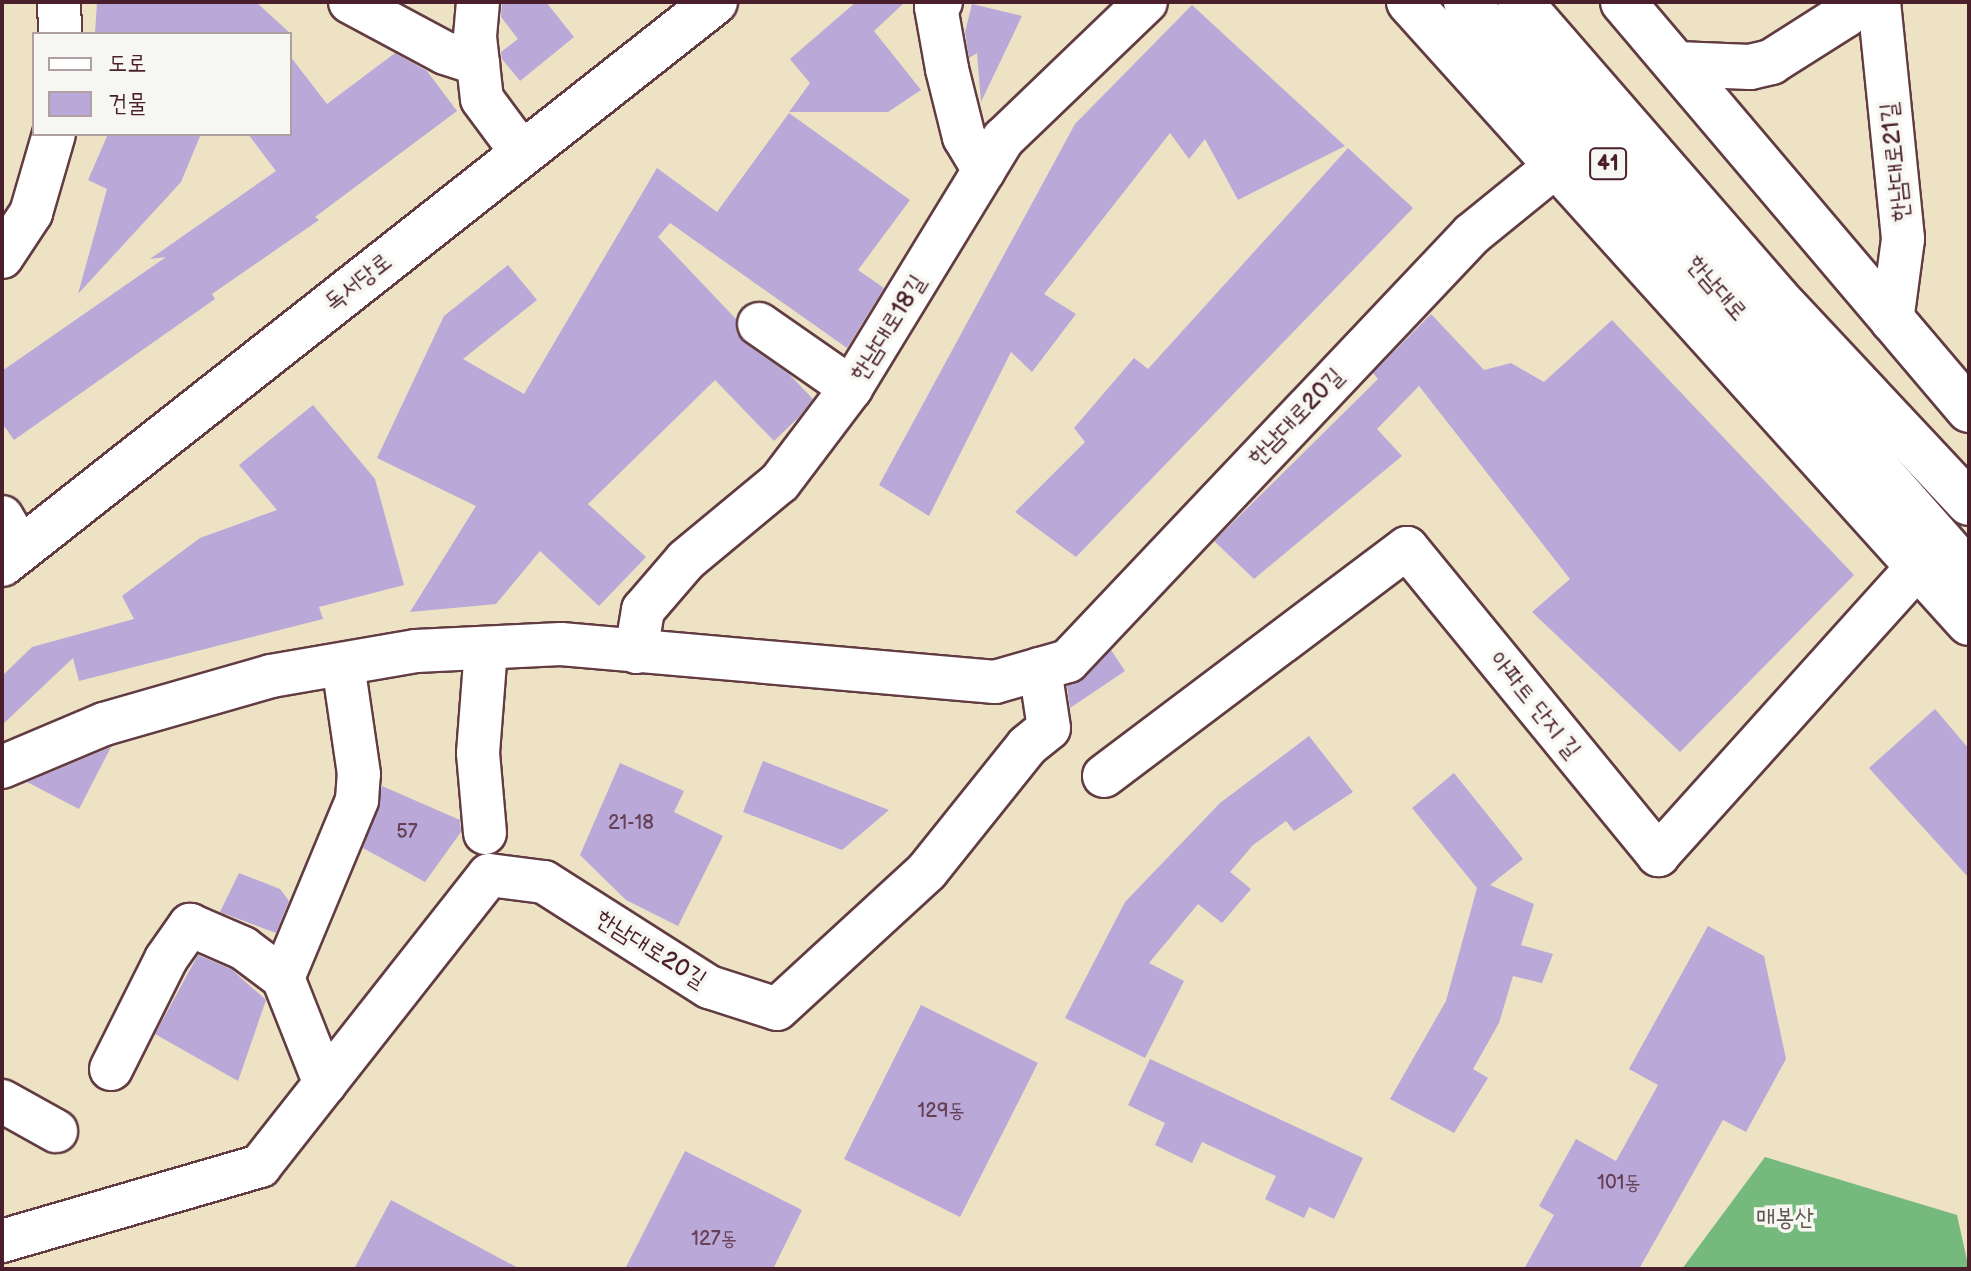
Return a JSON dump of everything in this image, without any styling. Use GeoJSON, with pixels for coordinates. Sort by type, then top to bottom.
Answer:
{"type":"FeatureCollection","features":[{"type":"Feature","properties":{"kind":"main road","name":"독서당로"},"geometry":{"type":"LineString","coordinates":[[8,543],[522,153],[715,2]]}},
{"type":"Feature","properties":{"kind":"main road"},"geometry":{"type":"LineString","coordinates":[[1409,2],[1969,623]]}},
{"type":"Feature","properties":{"kind":"main road","name":"한남대로"},"geometry":{"type":"LineString","coordinates":[[1466,2],[1969,573]]}},
{"type":"Feature","properties":{"kind":"main road","name":"한남대로"},"geometry":{"type":"LineString","coordinates":[[1520,2],[1778,299],[1969,503]]}},
{"type":"Feature","properties":{"kind":"main road"},"geometry":{"type":"LineString","coordinates":[[1623,2],[1969,410]]}},
{"type":"Feature","properties":{"kind":"main road"},"geometry":{"type":"LineString","coordinates":[[1677,64],[1750,67],[1771,62],[1845,15],[1853,2]]}},
{"type":"Feature","properties":{"kind":"street"},"geometry":{"type":"LineString","coordinates":[[59,2],[60,32]]}},
{"type":"Feature","properties":{"kind":"street"},"geometry":{"type":"LineString","coordinates":[[350,2],[445,53],[478,64]]}},
{"type":"Feature","properties":{"kind":"street"},"geometry":{"type":"LineString","coordinates":[[478,2],[478,64],[482,99],[522,153]]}},
{"type":"Feature","properties":{"kind":"street"},"geometry":{"type":"LineString","coordinates":[[941,2],[936,7],[964,137],[984,170]]}},
{"type":"Feature","properties":{"kind":"street","name":"한남대로18길"},"geometry":{"type":"LineString","coordinates":[[636,652],[643,610],[686,560],[780,482],[851,388],[1003,139],[1146,2]]}},
{"type":"Feature","properties":{"kind":"street","name":"한남대로21길"},"geometry":{"type":"LineString","coordinates":[[1879,2],[1903,239],[1892,321]]}},
{"type":"Feature","properties":{"kind":"street"},"geometry":{"type":"LineString","coordinates":[[2,257],[31,213],[53,136]]}},
{"type":"Feature","properties":{"kind":"street","name":"한남대로20길"},"geometry":{"type":"LineString","coordinates":[[2,767],[104,724],[271,676],[416,651],[561,644],[995,682],[1068,661],[1472,234],[1557,165]]}},
{"type":"Feature","properties":{"kind":"street"},"geometry":{"type":"LineString","coordinates":[[759,324],[851,388]]}},
{"type":"Feature","properties":{"kind":"street","name":"아파트 단지 길"},"geometry":{"type":"LineString","coordinates":[[1104,776],[1407,548],[1658,855],[1918,566]]}},
{"type":"Feature","properties":{"kind":"street"},"geometry":{"type":"LineString","coordinates":[[485,833],[478,753],[486,648]]}},
{"type":"Feature","properties":{"kind":"street"},"geometry":{"type":"LineString","coordinates":[[283,978],[357,800],[359,774],[343,664]]}},
{"type":"Feature","properties":{"kind":"street","name":"한남대로20길"},"geometry":{"type":"LineString","coordinates":[[2,1241],[260,1166],[489,875],[544,882],[709,987],[777,1009],[927,871],[1027,746],[1049,728],[1040,669]]}},
{"type":"Feature","properties":{"kind":"street"},"geometry":{"type":"LineString","coordinates":[[111,1069],[166,959],[190,925],[243,948],[283,978],[325,1084]]}},
{"type":"Feature","properties":{"kind":"street"},"geometry":{"type":"LineString","coordinates":[[2,1101],[56,1131]]}},
{"type":"Feature","properties":{"kind":"green space","name":"매봉산"},"geometry":{"type":"Polygon","coordinates":[[[1765,1157],[1957,1215],[1969,1269],[1682,1269],[1765,1157]]]}},
{"type":"Feature","properties":{"kind":"building"},"geometry":{"type":"Polygon","coordinates":[[[97,2],[256,2],[289,32],[95,32],[97,2]]]}},
{"type":"Feature","properties":{"kind":"building"},"geometry":{"type":"Polygon","coordinates":[[[502,2],[546,2],[574,37],[520,81],[502,59],[501,52],[518,39],[501,17],[502,2]]]}},
{"type":"Feature","properties":{"kind":"building"},"geometry":{"type":"Polygon","coordinates":[[[856,2],[905,2],[874,31],[921,90],[888,112],[789,112],[810,83],[790,59],[856,2]]]}},
{"type":"Feature","properties":{"kind":"building"},"geometry":{"type":"Polygon","coordinates":[[[972,4],[1022,16],[981,102],[977,53],[969,58],[965,32],[972,4]]]}},
{"type":"Feature","properties":{"kind":"building"},"geometry":{"type":"Polygon","coordinates":[[[1192,5],[1345,146],[1238,200],[1205,139],[1189,159],[1170,133],[1044,294],[1076,314],[1032,372],[1011,352],[929,516],[879,485],[1075,124],[1192,5]]]}},
{"type":"Feature","properties":{"kind":"building"},"geometry":{"type":"Polygon","coordinates":[[[395,53],[427,71],[457,111],[315,217],[319,220],[212,294],[215,299],[14,440],[2,423],[2,371],[166,257],[150,259],[276,171],[250,136],[292,136],[292,59],[327,104],[395,53]]]}},
{"type":"Feature","properties":{"kind":"building"},"geometry":{"type":"Polygon","coordinates":[[[789,113],[910,200],[858,270],[884,288],[847,348],[670,223],[658,237],[736,319],[737,333],[745,343],[789,374],[813,399],[774,441],[715,380],[588,504],[646,557],[599,606],[540,551],[496,604],[410,612],[476,506],[377,458],[444,316],[508,265],[537,300],[463,359],[524,394],[657,168],[717,212],[789,113]]]}},
{"type":"Feature","properties":{"kind":"building"},"geometry":{"type":"Polygon","coordinates":[[[107,136],[200,136],[181,182],[78,294],[107,189],[88,180],[107,136]]]}},
{"type":"Feature","properties":{"kind":"building"},"geometry":{"type":"Polygon","coordinates":[[[1348,148],[1413,208],[1076,557],[1015,512],[1085,442],[1074,428],[1134,358],[1148,369],[1348,148]]]}},
{"type":"Feature","properties":{"kind":"building"},"geometry":{"type":"Polygon","coordinates":[[[1431,314],[1484,370],[1511,363],[1544,382],[1612,320],[1854,575],[1680,752],[1532,612],[1570,579],[1419,386],[1377,429],[1402,456],[1254,579],[1214,541],[1378,379],[1373,373],[1431,314]]]}},
{"type":"Feature","properties":{"kind":"building"},"geometry":{"type":"Polygon","coordinates":[[[313,405],[375,479],[404,585],[319,607],[323,619],[79,681],[73,658],[2,725],[2,676],[32,647],[134,619],[122,596],[200,538],[277,510],[239,465],[313,405]]]}},
{"type":"Feature","properties":{"kind":"building"},"geometry":{"type":"Polygon","coordinates":[[[1111,650],[1125,671],[1070,708],[1067,686],[1085,678],[1111,650]]]}},
{"type":"Feature","properties":{"kind":"building"},"geometry":{"type":"Polygon","coordinates":[[[1935,709],[1969,749],[1969,878],[1869,768],[1935,709]]]}},
{"type":"Feature","properties":{"kind":"building"},"geometry":{"type":"Polygon","coordinates":[[[1309,736],[1353,792],[1294,831],[1286,821],[1253,845],[1230,872],[1251,889],[1222,923],[1198,904],[1149,963],[1184,981],[1145,1058],[1065,1018],[1125,902],[1220,803],[1309,736]]]}},
{"type":"Feature","properties":{"kind":"building"},"geometry":{"type":"Polygon","coordinates":[[[111,747],[79,809],[27,782],[111,747]]]}},
{"type":"Feature","properties":{"kind":"building"},"geometry":{"type":"Polygon","coordinates":[[[763,761],[889,810],[842,850],[743,812],[763,761]]]}},
{"type":"Feature","properties":{"kind":"building"},"geometry":{"type":"Polygon","coordinates":[[[620,763],[684,791],[674,812],[723,836],[678,926],[626,900],[580,855],[620,763]]]}},
{"type":"Feature","properties":{"kind":"building"},"geometry":{"type":"Polygon","coordinates":[[[1454,773],[1523,859],[1490,885],[1534,904],[1521,945],[1553,954],[1542,983],[1513,976],[1499,1023],[1473,1069],[1488,1078],[1454,1133],[1390,1099],[1446,1001],[1477,888],[1412,808],[1454,773]]]}},
{"type":"Feature","properties":{"kind":"building"},"geometry":{"type":"Polygon","coordinates":[[[382,786],[460,820],[461,832],[425,882],[363,848],[382,786]]]}},
{"type":"Feature","properties":{"kind":"building"},"geometry":{"type":"Polygon","coordinates":[[[239,873],[280,889],[289,901],[276,933],[220,912],[239,873]]]}},
{"type":"Feature","properties":{"kind":"building"},"geometry":{"type":"Polygon","coordinates":[[[1708,926],[1764,956],[1786,1059],[1746,1132],[1723,1120],[1639,1269],[1524,1269],[1554,1215],[1539,1206],[1576,1139],[1616,1161],[1658,1085],[1629,1069],[1708,926]]]}},
{"type":"Feature","properties":{"kind":"building"},"geometry":{"type":"Polygon","coordinates":[[[198,955],[231,969],[266,1000],[238,1081],[155,1034],[198,955]]]}},
{"type":"Feature","properties":{"kind":"building"},"geometry":{"type":"Polygon","coordinates":[[[921,1005],[1038,1063],[960,1217],[844,1159],[921,1005]]]}},
{"type":"Feature","properties":{"kind":"building"},"geometry":{"type":"Polygon","coordinates":[[[1150,1059],[1363,1158],[1334,1219],[1309,1207],[1304,1218],[1265,1199],[1276,1176],[1202,1142],[1192,1163],[1155,1145],[1165,1123],[1128,1105],[1150,1059]]]}},
{"type":"Feature","properties":{"kind":"building"},"geometry":{"type":"Polygon","coordinates":[[[685,1151],[802,1210],[773,1269],[625,1269],[685,1151]]]}},
{"type":"Feature","properties":{"kind":"building"},"geometry":{"type":"Polygon","coordinates":[[[391,1200],[520,1269],[354,1269],[391,1200]]]}}]}
